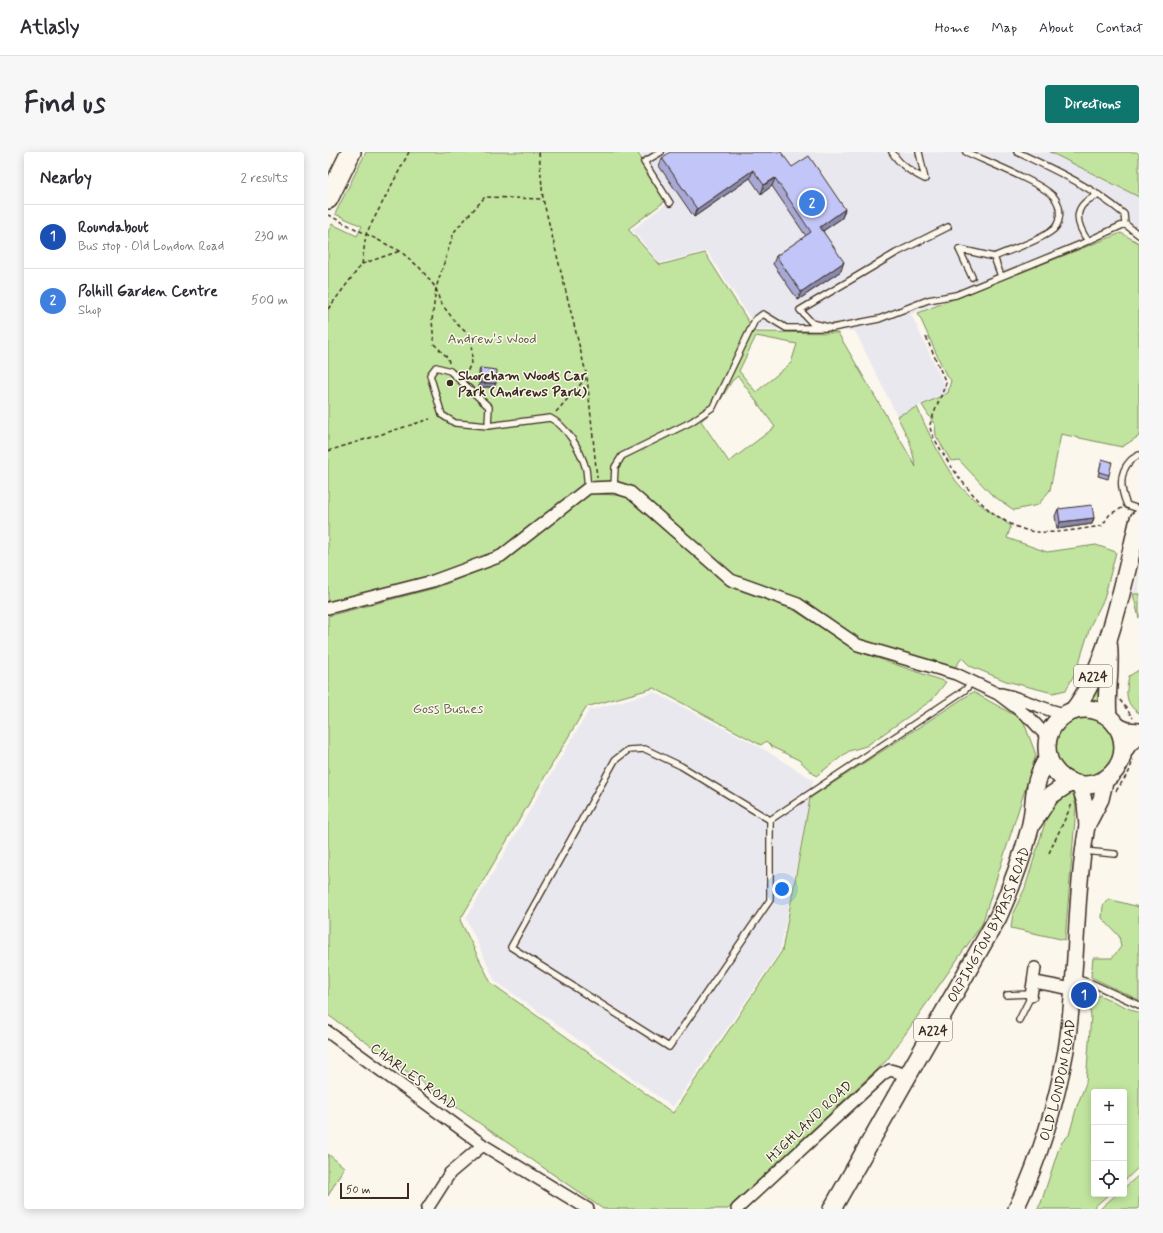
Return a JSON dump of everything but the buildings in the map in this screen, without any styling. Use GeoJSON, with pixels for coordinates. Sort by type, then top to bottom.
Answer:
{"type":"FeatureCollection","features":[{"type":"Feature","properties":{"kind":"highway"},"geometry":{"type":"LineString","coordinates":[[328,199],[351,152]]}},
{"type":"Feature","properties":{"kind":"main road","name":"A224"},"geometry":{"type":"LineString","coordinates":[[1069,712],[1082,699],[1091,682],[1108,639],[1135,550],[1139,519]]}},
{"type":"Feature","properties":{"kind":"main road","name":"A224"},"geometry":{"type":"LineString","coordinates":[[1108,639],[1111,659],[1107,707],[1112,721]]}},
{"type":"Feature","properties":{"kind":"main road"},"geometry":{"type":"LineString","coordinates":[[1090,709],[1112,721],[1123,742],[1123,753],[1117,768],[1106,778],[1097,783],[1075,783],[1056,772],[1048,758],[1047,737],[1053,726],[1069,712],[1090,709]]}},
{"type":"Feature","properties":{"kind":"main road","name":"ORPINGTON BYPASS ROAD"},"geometry":{"type":"LineString","coordinates":[[832,1209],[998,917],[1018,871],[1031,826],[1036,783],[1048,758]]}},
{"type":"Feature","properties":{"kind":"main road","name":"ORPINGTON BYPASS ROAD"},"geometry":{"type":"LineString","coordinates":[[1031,826],[1050,796],[1075,783]]}},
{"type":"Feature","properties":{"kind":"street"},"geometry":{"type":"LineString","coordinates":[[328,608],[433,581],[501,556],[593,488],[614,487],[630,492],[731,580],[798,604],[858,645],[956,674],[998,694],[1031,719],[1047,737]]}},
{"type":"Feature","properties":{"kind":"street"},"geometry":{"type":"LineString","coordinates":[[998,694],[1013,696],[1056,713],[1069,712]]}},
{"type":"Feature","properties":{"kind":"street"},"geometry":{"type":"LineString","coordinates":[[1112,721],[1127,730],[1137,725]]}},
{"type":"Feature","properties":{"kind":"street"},"geometry":{"type":"LineString","coordinates":[[1123,753],[1130,743],[1139,736]]}},
{"type":"Feature","properties":{"kind":"street","name":"OLD LONDON ROAD"},"geometry":{"type":"LineString","coordinates":[[1087,826],[1101,799],[1106,778]]}},
{"type":"Feature","properties":{"kind":"street","name":"OLD LONDON ROAD"},"geometry":{"type":"LineString","coordinates":[[1016,1209],[1042,1146],[1054,1106],[1066,1049],[1073,983],[1083,851],[1087,826],[1084,803],[1075,783]]}},
{"type":"Feature","properties":{"kind":"street"},"geometry":{"type":"LineString","coordinates":[[1032,995],[1035,968]]}},
{"type":"Feature","properties":{"kind":"street"},"geometry":{"type":"LineString","coordinates":[[1034,982],[1073,983]]}},
{"type":"Feature","properties":{"kind":"street","name":"CHARLES ROAD"},"geometry":{"type":"LineString","coordinates":[[328,1032],[483,1145]]}},
{"type":"Feature","properties":{"kind":"street","name":"HIGHLAND ROAD"},"geometry":{"type":"LineString","coordinates":[[737,1209],[883,1074],[890,1070],[907,1075]]}},
{"type":"Feature","properties":{"kind":"street"},"geometry":{"type":"LineString","coordinates":[[427,1209],[450,1173],[483,1145],[588,1209]]}},
{"type":"Feature","properties":{"kind":"lane"},"geometry":{"type":"LineString","coordinates":[[661,152],[644,162],[670,203]]}},
{"type":"Feature","properties":{"kind":"lane"},"geometry":{"type":"LineString","coordinates":[[892,152],[899,163],[925,179],[919,152]]}},
{"type":"Feature","properties":{"kind":"lane"},"geometry":{"type":"LineString","coordinates":[[966,152],[1034,184],[1054,197],[1059,210],[1059,221],[1051,232],[994,257],[959,249],[972,278]]}},
{"type":"Feature","properties":{"kind":"lane"},"geometry":{"type":"LineString","coordinates":[[1017,152],[1070,178],[1099,195],[1124,214],[1124,224]]}},
{"type":"Feature","properties":{"kind":"lane"},"geometry":{"type":"LineString","coordinates":[[1088,240],[1082,232],[1078,221],[1078,211],[1083,203],[1090,198],[1099,195]]}},
{"type":"Feature","properties":{"kind":"lane"},"geometry":{"type":"LineString","coordinates":[[1124,224],[1139,235]]}},
{"type":"Feature","properties":{"kind":"lane"},"geometry":{"type":"LineString","coordinates":[[614,487],[615,467],[622,456],[691,422],[713,407],[755,320],[763,314],[786,328],[832,328],[879,319],[928,300],[956,295],[1124,224]]}},
{"type":"Feature","properties":{"kind":"lane"},"geometry":{"type":"LineString","coordinates":[[832,328],[812,323],[800,310],[896,253],[948,226]]}},
{"type":"Feature","properties":{"kind":"lane"},"geometry":{"type":"LineString","coordinates":[[994,257],[1001,276]]}},
{"type":"Feature","properties":{"kind":"lane"},"geometry":{"type":"LineString","coordinates":[[488,426],[489,408],[450,371],[436,366],[430,375],[442,415],[455,423],[488,426],[550,418],[558,422],[570,434],[586,468],[593,488]]}},
{"type":"Feature","properties":{"kind":"lane"},"geometry":{"type":"LineString","coordinates":[[1139,455],[1128,463],[1122,474],[1121,492],[1127,505],[1139,509]]}},
{"type":"Feature","properties":{"kind":"lane"},"geometry":{"type":"LineString","coordinates":[[770,820],[965,690],[972,682]]}},
{"type":"Feature","properties":{"kind":"lane"},"geometry":{"type":"LineString","coordinates":[[645,749],[681,766],[770,820],[770,900],[669,1047],[511,947],[615,760],[628,750],[645,749]]}},
{"type":"Feature","properties":{"kind":"lane"},"geometry":{"type":"LineString","coordinates":[[1083,851],[1115,854]]}},
{"type":"Feature","properties":{"kind":"lane"},"geometry":{"type":"LineString","coordinates":[[1073,983],[1091,983],[1139,1006]]}},
{"type":"Feature","properties":{"kind":"lane"},"geometry":{"type":"LineString","coordinates":[[1007,995],[1014,993],[1032,995],[1019,1020]]}},
{"type":"Feature","properties":{"kind":"path"},"geometry":{"type":"LineString","coordinates":[[328,308],[362,264],[365,233],[409,152]]}},
{"type":"Feature","properties":{"kind":"path"},"geometry":{"type":"LineString","coordinates":[[539,152],[543,199],[587,377],[593,488]]}},
{"type":"Feature","properties":{"kind":"path"},"geometry":{"type":"LineString","coordinates":[[450,371],[448,358],[434,344],[432,320],[436,288],[454,232],[485,197],[543,199]]}},
{"type":"Feature","properties":{"kind":"path"},"geometry":{"type":"LineString","coordinates":[[328,215],[400,251],[420,268],[436,288],[440,302],[457,324],[471,337],[472,360],[462,382]]}},
{"type":"Feature","properties":{"kind":"path"},"geometry":{"type":"LineString","coordinates":[[362,264],[400,251]]}},
{"type":"Feature","properties":{"kind":"path"},"geometry":{"type":"LineString","coordinates":[[926,336],[946,382],[930,425],[934,439],[955,473],[966,487],[989,509],[1008,522],[1026,530],[1040,532],[1102,526],[1110,514],[1127,505]]}},
{"type":"Feature","properties":{"kind":"path"},"geometry":{"type":"LineString","coordinates":[[550,418],[587,377]]}},
{"type":"Feature","properties":{"kind":"path"},"geometry":{"type":"LineString","coordinates":[[328,451],[430,419]]}},
{"type":"Feature","properties":{"kind":"path"},"geometry":{"type":"LineString","coordinates":[[1109,690],[1118,697],[1137,725]]}},
{"type":"Feature","properties":{"kind":"shaded area"},"geometry":{"type":"Polygon","coordinates":[[[640,152],[1050,152],[1139,197],[1139,237],[1123,228],[911,314],[948,393],[897,416],[855,331],[757,329],[707,251],[660,263],[632,230],[671,200],[640,152]]]}},
{"type":"Feature","properties":{"kind":"shaded area"},"geometry":{"type":"Polygon","coordinates":[[[1139,570],[1139,594],[1133,594],[1139,570]]]}},
{"type":"Feature","properties":{"kind":"shaded area"},"geometry":{"type":"Polygon","coordinates":[[[654,692],[760,747],[813,780],[780,951],[673,1107],[495,981],[466,918],[589,710],[654,692]]]}},
{"type":"Feature","properties":{"kind":"green space","name":"Andrew's Wood"},"geometry":{"type":"Polygon","coordinates":[[[366,152],[637,152],[668,199],[628,229],[660,265],[705,253],[755,332],[838,333],[916,467],[910,442],[897,416],[917,407],[940,454],[956,481],[975,500],[1011,526],[1007,538],[1047,552],[1096,545],[1116,552],[1104,599],[1091,624],[1077,669],[1066,690],[1053,693],[1006,681],[970,666],[962,658],[953,670],[861,640],[735,576],[632,489],[607,483],[595,483],[582,486],[497,551],[439,575],[328,602],[328,232],[332,224],[357,236],[362,226],[335,214],[366,152]],[[756,336],[739,371],[756,392],[791,363],[797,344],[756,336]],[[738,376],[732,381],[715,409],[701,421],[729,462],[775,427],[738,376]]]}},
{"type":"Feature","properties":{"kind":"green space"},"geometry":{"type":"Polygon","coordinates":[[[1050,152],[1139,152],[1139,197],[1050,152]]]}},
{"type":"Feature","properties":{"kind":"green space"},"geometry":{"type":"Polygon","coordinates":[[[1121,233],[1139,243],[1139,436],[1122,447],[1061,434],[1050,490],[1038,505],[1014,510],[992,495],[959,460],[951,461],[936,436],[935,425],[922,405],[948,393],[951,380],[946,375],[918,313],[1121,233]]]}},
{"type":"Feature","properties":{"kind":"green space","name":"Goss Bushes"},"geometry":{"type":"Polygon","coordinates":[[[589,493],[625,496],[728,586],[794,610],[857,651],[946,682],[932,700],[866,746],[849,751],[816,776],[799,760],[772,747],[766,741],[761,745],[654,688],[586,707],[460,920],[491,983],[673,1113],[782,951],[810,798],[973,692],[1023,720],[1036,755],[982,924],[887,1060],[728,1209],[603,1209],[459,1109],[328,1015],[328,616],[435,588],[503,562],[589,493]]]}},
{"type":"Feature","properties":{"kind":"green space"},"geometry":{"type":"Polygon","coordinates":[[[1133,594],[1139,594],[1139,618],[1133,594]]]}},
{"type":"Feature","properties":{"kind":"green space"},"geometry":{"type":"Polygon","coordinates":[[[1104,659],[1100,705],[1088,703],[1104,659]]]}},
{"type":"Feature","properties":{"kind":"green space"},"geometry":{"type":"Polygon","coordinates":[[[1139,670],[1139,713],[1128,701],[1127,687],[1129,676],[1139,670]]]}},
{"type":"Feature","properties":{"kind":"green space"},"geometry":{"type":"Polygon","coordinates":[[[1078,716],[1090,716],[1106,725],[1113,735],[1115,747],[1113,759],[1106,769],[1090,778],[1078,778],[1067,773],[1058,764],[1053,753],[1053,741],[1058,730],[1067,721],[1078,716]]]}},
{"type":"Feature","properties":{"kind":"green space"},"geometry":{"type":"Polygon","coordinates":[[[1071,791],[1077,797],[1074,798],[1076,807],[1065,940],[1011,928],[1013,913],[1025,888],[1049,810],[1054,802],[1071,791]]]}},
{"type":"Feature","properties":{"kind":"green space"},"geometry":{"type":"Polygon","coordinates":[[[1108,899],[1139,907],[1139,1000],[1091,977],[1093,958],[1112,958],[1121,947],[1119,936],[1102,918],[1103,906],[1108,899]]]}},
{"type":"Feature","properties":{"kind":"green space"},"geometry":{"type":"Polygon","coordinates":[[[1099,995],[1139,1013],[1139,1167],[1127,1178],[1127,1089],[1091,1089],[1091,1197],[1106,1197],[1092,1209],[1037,1209],[1041,1203],[1058,1151],[1062,1142],[1069,1135],[1077,1106],[1086,1083],[1091,1015],[1088,1004],[1099,995]]]}},
{"type":"Feature","properties":{"kind":"green space"},"geometry":{"type":"Polygon","coordinates":[[[328,1154],[344,1167],[328,1196],[328,1154]]]}},
{"type":"Feature","properties":{"kind":"green space"},"geometry":{"type":"Polygon","coordinates":[[[1139,1175],[1139,1209],[1100,1209],[1114,1197],[1127,1197],[1127,1185],[1139,1175]]]}},
{"type":"Feature","properties":{"kind":"place","name":"Polhill Garden Centre"},"geometry":{"type":"Point","coordinates":[812,203]}},
{"type":"Feature","properties":{"kind":"place","name":"Shoreham Woods Car Park (Andrews Park)"},"geometry":{"type":"Point","coordinates":[450,383]}},
{"type":"Feature","properties":{"kind":"place","name":"Roundabout"},"geometry":{"type":"Point","coordinates":[1084,995]}}]}
